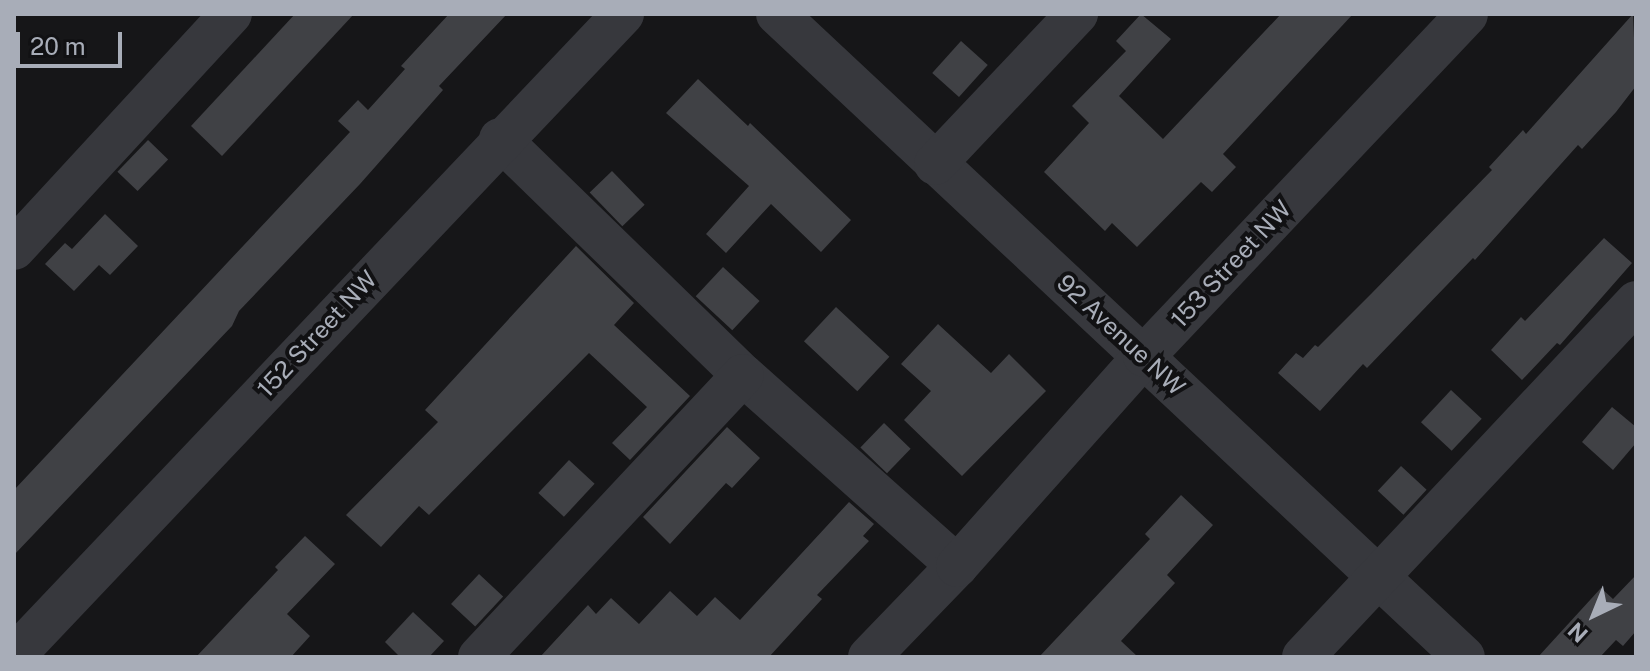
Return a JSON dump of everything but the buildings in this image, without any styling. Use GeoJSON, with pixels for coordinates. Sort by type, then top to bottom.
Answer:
{"type":"FeatureCollection","features":[{"type":"Feature","properties":{"kind":"street"},"geometry":{"type":"LineString","coordinates":[[14,249],[231,14]]}},
{"type":"Feature","properties":{"kind":"street","name":"152 Street NW"},"geometry":{"type":"LineString","coordinates":[[14,656],[500,139],[623,14]]}},
{"type":"Feature","properties":{"kind":"street","name":"92 Avenue NW"},"geometry":{"type":"LineString","coordinates":[[777,14],[1464,657]]}},
{"type":"Feature","properties":{"kind":"street"},"geometry":{"type":"LineString","coordinates":[[935,164],[1077,14]]}},
{"type":"Feature","properties":{"kind":"street","name":"153 Street NW"},"geometry":{"type":"LineString","coordinates":[[869,657],[957,566],[1144,356],[1467,14]]}},
{"type":"Feature","properties":{"kind":"street"},"geometry":{"type":"LineString","coordinates":[[500,139],[743,375],[957,566]]}},
{"type":"Feature","properties":{"kind":"street"},"geometry":{"type":"LineString","coordinates":[[1303,657],[1636,302]]}},
{"type":"Feature","properties":{"kind":"street"},"geometry":{"type":"LineString","coordinates":[[479,657],[743,375]]}}]}
